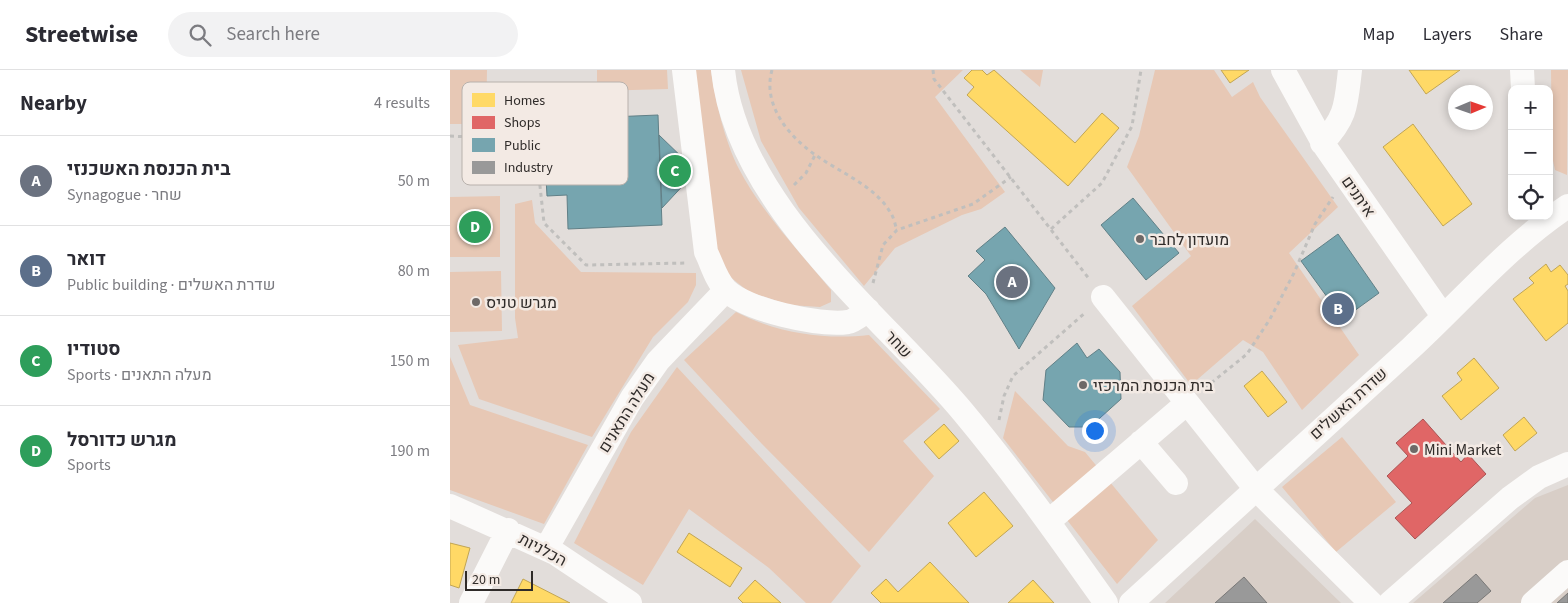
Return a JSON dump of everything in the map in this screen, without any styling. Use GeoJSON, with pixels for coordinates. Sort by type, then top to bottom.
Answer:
{"type":"FeatureCollection","features":[{"type":"Feature","properties":{"kind":"street"},"geometry":{"type":"LineString","coordinates":[[684,70],[706,252],[726,290],[750,304],[773,313],[828,322],[850,322],[868,310]]}},
{"type":"Feature","properties":{"kind":"street","name":"שחר"},"geometry":{"type":"LineString","coordinates":[[723,70],[734,117],[751,159],[776,202],[836,276],[962,410],[1048,522],[1106,603]]}},
{"type":"Feature","properties":{"kind":"street","name":"איתנים"},"geometry":{"type":"LineString","coordinates":[[1283,70],[1322,143],[1443,316]]}},
{"type":"Feature","properties":{"kind":"street"},"geometry":{"type":"LineString","coordinates":[[1322,143],[1342,119],[1350,70]]}},
{"type":"Feature","properties":{"kind":"street"},"geometry":{"type":"LineString","coordinates":[[1522,70],[1523,85]]}},
{"type":"Feature","properties":{"kind":"street","name":"שדרת האשלים"},"geometry":{"type":"LineString","coordinates":[[1553,215],[1568,206]]}},
{"type":"Feature","properties":{"kind":"street","name":"שדרת האשלים"},"geometry":{"type":"LineString","coordinates":[[1131,603],[1545,220]]}},
{"type":"Feature","properties":{"kind":"street","name":"מעלה התאנים"},"geometry":{"type":"LineString","coordinates":[[546,548],[632,398],[658,361],[726,290]]}},
{"type":"Feature","properties":{"kind":"street"},"geometry":{"type":"LineString","coordinates":[[1103,297],[1255,488],[1371,603]]}},
{"type":"Feature","properties":{"kind":"street"},"geometry":{"type":"LineString","coordinates":[[1048,522],[1186,403]]}},
{"type":"Feature","properties":{"kind":"street"},"geometry":{"type":"LineString","coordinates":[[1141,442],[1176,483]]}},
{"type":"Feature","properties":{"kind":"street"},"geometry":{"type":"LineString","coordinates":[[1390,603],[1510,498],[1539,477],[1568,464]]}},
{"type":"Feature","properties":{"kind":"street","name":"הכלניות"},"geometry":{"type":"LineString","coordinates":[[450,506],[546,548],[595,578],[630,603]]}},
{"type":"Feature","properties":{"kind":"street"},"geometry":{"type":"LineString","coordinates":[[471,603],[508,530]]}},
{"type":"Feature","properties":{"kind":"street"},"geometry":{"type":"LineString","coordinates":[[1533,603],[1568,572]]}},
{"type":"Feature","properties":{"kind":"path"},"geometry":{"type":"LineString","coordinates":[[772,70],[768,83],[772,107],[790,132],[815,156],[877,196],[890,212],[897,230]]}},
{"type":"Feature","properties":{"kind":"path"},"geometry":{"type":"LineString","coordinates":[[933,70],[934,79],[1103,297],[1013,376],[1004,396],[992,448]]}},
{"type":"Feature","properties":{"kind":"path"},"geometry":{"type":"LineString","coordinates":[[1050,229],[1102,183],[1132,126],[1141,70]]}},
{"type":"Feature","properties":{"kind":"path"},"geometry":{"type":"LineString","coordinates":[[776,202],[806,173],[815,156]]}},
{"type":"Feature","properties":{"kind":"path"},"geometry":{"type":"LineString","coordinates":[[868,310],[879,255],[883,245],[897,230],[973,204],[1010,178]]}},
{"type":"Feature","properties":{"kind":"path"},"geometry":{"type":"LineString","coordinates":[[1186,403],[1247,354],[1283,296],[1315,224],[1346,178]]}},
{"type":"Feature","properties":{"kind":"path"},"geometry":{"type":"LineString","coordinates":[[540,185],[544,222],[586,265],[711,263]]}},
{"type":"Feature","properties":{"kind":"shaded area"},"geometry":{"type":"Polygon","coordinates":[[[450,70],[487,70],[487,82],[462,82],[462,124],[450,124],[450,70]]]}},
{"type":"Feature","properties":{"kind":"shaded area"},"geometry":{"type":"Polygon","coordinates":[[[597,70],[667,70],[668,89],[628,90],[628,82],[597,82],[597,70]]]}},
{"type":"Feature","properties":{"kind":"shaded area"},"geometry":{"type":"Polygon","coordinates":[[[693,70],[711,70],[721,121],[739,169],[770,216],[831,290],[831,302],[820,307],[790,305],[749,292],[729,276],[713,246],[693,70]]]}},
{"type":"Feature","properties":{"kind":"shaded area"},"geometry":{"type":"Polygon","coordinates":[[[741,70],[963,70],[935,97],[1005,192],[981,209],[962,215],[895,248],[864,286],[799,208],[761,141],[741,70]]]}},
{"type":"Feature","properties":{"kind":"shaded area"},"geometry":{"type":"Polygon","coordinates":[[[1020,70],[1043,70],[1040,87],[1020,70]]]}},
{"type":"Feature","properties":{"kind":"shaded area"},"geometry":{"type":"Polygon","coordinates":[[[1155,70],[1214,70],[1232,97],[1253,82],[1260,97],[1338,207],[1289,253],[1359,355],[1302,410],[1263,352],[1243,340],[1191,385],[1132,306],[1191,256],[1127,167],[1139,136],[1155,70]]]}},
{"type":"Feature","properties":{"kind":"shaded area"},"geometry":{"type":"Polygon","coordinates":[[[1551,70],[1568,70],[1567,175],[1555,170],[1553,161],[1553,85],[1551,85],[1551,70]]]}},
{"type":"Feature","properties":{"kind":"shaded area"},"geometry":{"type":"Polygon","coordinates":[[[500,196],[500,257],[450,257],[450,197],[500,196]]]}},
{"type":"Feature","properties":{"kind":"shaded area"},"geometry":{"type":"Polygon","coordinates":[[[532,200],[535,223],[581,272],[696,273],[696,285],[688,302],[653,337],[592,437],[479,399],[458,345],[518,338],[515,318],[515,204],[532,200]]]}},
{"type":"Feature","properties":{"kind":"shaded area","name":"מגרש טניס"},"geometry":{"type":"Polygon","coordinates":[[[501,271],[502,331],[450,332],[450,272],[501,271]]]}},
{"type":"Feature","properties":{"kind":"shaded area"},"geometry":{"type":"Polygon","coordinates":[[[736,312],[768,325],[801,333],[835,336],[869,335],[940,409],[903,441],[934,476],[869,552],[762,444],[684,360],[736,312]]]}},
{"type":"Feature","properties":{"kind":"shaded area"},"geometry":{"type":"Polygon","coordinates":[[[450,357],[470,405],[588,445],[544,524],[450,490],[450,357]]]}},
{"type":"Feature","properties":{"kind":"shaded area"},"geometry":{"type":"Polygon","coordinates":[[[677,367],[861,566],[831,603],[806,603],[769,568],[689,509],[643,585],[574,543],[631,432],[677,367]]]}},
{"type":"Feature","properties":{"kind":"shaded area"},"geometry":{"type":"Polygon","coordinates":[[[1015,391],[1068,446],[1085,452],[1158,540],[1117,584],[1003,438],[1015,391]]]}},
{"type":"Feature","properties":{"kind":"shaded area"},"geometry":{"type":"Polygon","coordinates":[[[1342,437],[1396,502],[1336,552],[1282,487],[1342,437]]]}},
{"type":"Feature","properties":{"kind":"shaded area"},"geometry":{"type":"Polygon","coordinates":[[[1568,485],[1568,603],[1413,603],[1535,498],[1568,485]]]}},
{"type":"Feature","properties":{"kind":"shaded area"},"geometry":{"type":"Polygon","coordinates":[[[1255,519],[1341,603],[1165,603],[1255,519]]]}},
{"type":"Feature","properties":{"kind":"building: Homes"},"geometry":{"type":"Polygon","coordinates":[[[972,70],[982,70],[987,75],[994,70],[1075,143],[1102,113],[1119,128],[1068,186],[967,95],[974,87],[964,78],[972,70]]]}},
{"type":"Feature","properties":{"kind":"building: Homes"},"geometry":{"type":"Polygon","coordinates":[[[1221,70],[1249,70],[1230,83],[1221,70]]]}},
{"type":"Feature","properties":{"kind":"building: Homes"},"geometry":{"type":"Polygon","coordinates":[[[1409,70],[1460,70],[1426,94],[1409,70]]]}},
{"type":"Feature","properties":{"kind":"building: Homes"},"geometry":{"type":"Polygon","coordinates":[[[1413,124],[1472,204],[1443,226],[1383,147],[1413,124]]]}},
{"type":"Feature","properties":{"kind":"building: Homes"},"geometry":{"type":"Polygon","coordinates":[[[1546,264],[1551,272],[1560,265],[1568,275],[1568,284],[1565,286],[1568,291],[1568,323],[1546,341],[1513,299],[1534,283],[1529,278],[1546,264]]]}},
{"type":"Feature","properties":{"kind":"building: Homes"},"geometry":{"type":"Polygon","coordinates":[[[1474,358],[1499,388],[1461,420],[1442,396],[1462,380],[1457,373],[1474,358]]]}},
{"type":"Feature","properties":{"kind":"building: Homes"},"geometry":{"type":"Polygon","coordinates":[[[1262,371],[1287,402],[1268,417],[1244,386],[1262,371]]]}},
{"type":"Feature","properties":{"kind":"building: Homes"},"geometry":{"type":"Polygon","coordinates":[[[1524,417],[1537,433],[1515,451],[1503,435],[1524,417]]]}},
{"type":"Feature","properties":{"kind":"building: Homes"},"geometry":{"type":"Polygon","coordinates":[[[944,424],[959,441],[939,459],[924,442],[944,424]]]}},
{"type":"Feature","properties":{"kind":"building: Homes"},"geometry":{"type":"Polygon","coordinates":[[[984,492],[1013,526],[976,557],[948,523],[984,492]]]}},
{"type":"Feature","properties":{"kind":"building: Homes"},"geometry":{"type":"Polygon","coordinates":[[[689,533],[742,568],[730,587],[677,552],[689,533]]]}},
{"type":"Feature","properties":{"kind":"building: Homes"},"geometry":{"type":"Polygon","coordinates":[[[450,543],[470,548],[459,588],[450,585],[450,543]]]}},
{"type":"Feature","properties":{"kind":"building: Homes"},"geometry":{"type":"Polygon","coordinates":[[[930,562],[969,603],[881,603],[871,593],[886,579],[898,592],[930,562]]]}},
{"type":"Feature","properties":{"kind":"building: Homes"},"geometry":{"type":"Polygon","coordinates":[[[523,579],[570,603],[511,603],[523,579]]]}},
{"type":"Feature","properties":{"kind":"building: Homes"},"geometry":{"type":"Polygon","coordinates":[[[755,580],[781,603],[743,603],[738,598],[755,580]]]}},
{"type":"Feature","properties":{"kind":"building: Homes"},"geometry":{"type":"Polygon","coordinates":[[[1033,580],[1054,603],[1008,603],[1033,580]]]}},
{"type":"Feature","properties":{"kind":"building: Shops"},"geometry":{"type":"Polygon","coordinates":[[[1423,419],[1461,462],[1468,454],[1486,474],[1415,539],[1395,518],[1412,503],[1387,476],[1408,456],[1396,443],[1423,419]]]}},
{"type":"Feature","properties":{"kind":"building: Public"},"geometry":{"type":"Polygon","coordinates":[[[658,115],[662,225],[568,229],[567,195],[547,196],[546,185],[628,185],[628,116],[658,115]]]}},
{"type":"Feature","properties":{"kind":"building: Public"},"geometry":{"type":"Polygon","coordinates":[[[659,135],[689,164],[690,178],[662,208],[659,135]]]}},
{"type":"Feature","properties":{"kind":"building: Public","name":"מועדון לחבר"},"geometry":{"type":"Polygon","coordinates":[[[1133,198],[1179,253],[1146,280],[1101,225],[1133,198]]]}},
{"type":"Feature","properties":{"kind":"building: Public"},"geometry":{"type":"Polygon","coordinates":[[[1005,227],[1055,288],[1019,349],[986,294],[968,276],[985,260],[976,251],[1005,227]]]}},
{"type":"Feature","properties":{"kind":"building: Public"},"geometry":{"type":"Polygon","coordinates":[[[1338,234],[1379,293],[1343,319],[1301,261],[1338,234]]]}},
{"type":"Feature","properties":{"kind":"building: Public","name":"בית הכנסת המרכזי"},"geometry":{"type":"Polygon","coordinates":[[[1077,343],[1087,358],[1099,349],[1120,372],[1121,399],[1090,427],[1069,427],[1043,400],[1046,370],[1077,343]]]}},
{"type":"Feature","properties":{"kind":"building: Industry"},"geometry":{"type":"Polygon","coordinates":[[[1476,574],[1491,591],[1477,603],[1443,603],[1476,574]]]}},
{"type":"Feature","properties":{"kind":"building: Industry"},"geometry":{"type":"Polygon","coordinates":[[[1244,577],[1267,603],[1215,603],[1244,577]]]}},
{"type":"Feature","properties":{"kind":"building: Industry"},"geometry":{"type":"Polygon","coordinates":[[[1568,593],[1568,603],[1557,603],[1568,593]]]}},
{"type":"Feature","properties":{"kind":"place","name":"סטודיו"},"geometry":{"type":"Point","coordinates":[675,171]}},
{"type":"Feature","properties":{"kind":"place","name":"מגרש כדורסל"},"geometry":{"type":"Point","coordinates":[475,227]}},
{"type":"Feature","properties":{"kind":"place","name":"מועדון לחבר"},"geometry":{"type":"Point","coordinates":[1140,239]}},
{"type":"Feature","properties":{"kind":"place","name":"בית הכנסת האשכנזי"},"geometry":{"type":"Point","coordinates":[1012,282]}},
{"type":"Feature","properties":{"kind":"place","name":"מגרש טניס"},"geometry":{"type":"Point","coordinates":[476,302]}},
{"type":"Feature","properties":{"kind":"place","name":"דואר"},"geometry":{"type":"Point","coordinates":[1338,309]}},
{"type":"Feature","properties":{"kind":"place","name":"בית הכנסת המרכזי"},"geometry":{"type":"Point","coordinates":[1083,385]}},
{"type":"Feature","properties":{"kind":"place","name":"Mini Market"},"geometry":{"type":"Point","coordinates":[1414,449]}}]}
